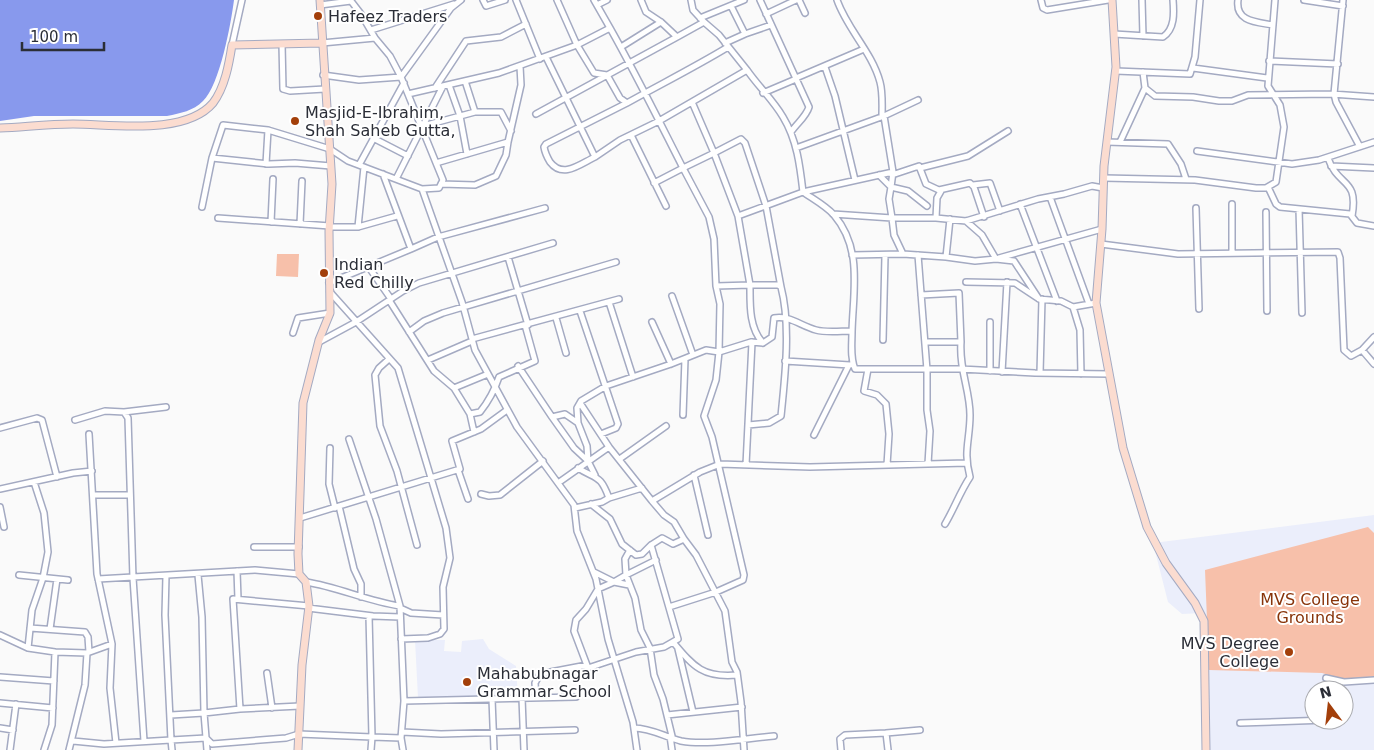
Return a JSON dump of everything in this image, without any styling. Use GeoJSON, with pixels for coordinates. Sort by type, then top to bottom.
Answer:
{"type":"FeatureCollection","features":[{"type":"Feature","properties":{"kind":"street"},"geometry":{"type":"LineString","coordinates":[[0,128],[34,125],[168,124],[190,119],[212,103],[220,90],[227,72],[242,0]]}},
{"type":"Feature","properties":{"kind":"street"},"geometry":{"type":"LineString","coordinates":[[202,207],[212,158],[223,126],[268,130],[330,148],[362,166],[422,189],[439,188],[443,180],[404,83],[390,56],[375,38],[352,0],[320,2],[323,75],[325,89],[330,148],[331,166],[330,313],[319,342],[303,403],[299,574],[306,582],[308,607],[298,750]]}},
{"type":"Feature","properties":{"kind":"street"},"geometry":{"type":"LineString","coordinates":[[483,0],[486,6],[505,0]]}},
{"type":"Feature","properties":{"kind":"street"},"geometry":{"type":"LineString","coordinates":[[516,0],[543,58],[566,98],[595,157]]}},
{"type":"Feature","properties":{"kind":"street"},"geometry":{"type":"LineString","coordinates":[[558,0],[577,45],[594,74],[607,75]]}},
{"type":"Feature","properties":{"kind":"street"},"geometry":{"type":"LineString","coordinates":[[607,0],[596,3],[630,63],[709,217],[714,239],[716,286],[720,304],[719,352],[716,380],[704,416],[719,464],[744,575],[743,580],[716,592],[669,607]]}},
{"type":"Feature","properties":{"kind":"street"},"geometry":{"type":"LineString","coordinates":[[641,0],[646,12],[661,22],[677,37]]}},
{"type":"Feature","properties":{"kind":"street"},"geometry":{"type":"LineString","coordinates":[[691,0],[694,10],[719,35],[783,116],[796,148],[803,192],[833,214],[850,238],[856,284],[852,331],[852,362],[814,435]]}},
{"type":"Feature","properties":{"kind":"street"},"geometry":{"type":"LineString","coordinates":[[536,114],[677,37],[702,20],[744,0]]}},
{"type":"Feature","properties":{"kind":"street"},"geometry":{"type":"LineString","coordinates":[[760,0],[790,61],[809,106],[807,115],[798,121],[791,132]]}},
{"type":"Feature","properties":{"kind":"street"},"geometry":{"type":"LineString","coordinates":[[766,14],[798,0],[805,13]]}},
{"type":"Feature","properties":{"kind":"street"},"geometry":{"type":"LineString","coordinates":[[836,0],[849,28],[864,50],[879,80],[893,173],[889,198],[894,234],[903,254]]}},
{"type":"Feature","properties":{"kind":"street"},"geometry":{"type":"LineString","coordinates":[[1042,0],[1043,8],[1047,10],[1110,0],[1116,70],[1103,188],[1101,244],[1092,303]]}},
{"type":"Feature","properties":{"kind":"street"},"geometry":{"type":"LineString","coordinates":[[1142,0],[1143,36]]}},
{"type":"Feature","properties":{"kind":"street"},"geometry":{"type":"LineString","coordinates":[[1114,34],[1166,35],[1173,20],[1173,0]]}},
{"type":"Feature","properties":{"kind":"street"},"geometry":{"type":"LineString","coordinates":[[1116,70],[1190,74],[1193,68],[1200,0]]}},
{"type":"Feature","properties":{"kind":"street"},"geometry":{"type":"LineString","coordinates":[[1238,0],[1238,9],[1241,16],[1249,21],[1273,25]]}},
{"type":"Feature","properties":{"kind":"street"},"geometry":{"type":"LineString","coordinates":[[1104,178],[1186,179],[1236,186],[1268,187],[1276,182],[1284,126],[1280,105],[1268,86],[1267,78],[1275,0]]}},
{"type":"Feature","properties":{"kind":"street"},"geometry":{"type":"LineString","coordinates":[[1304,0],[1343,3],[1334,94],[1336,102],[1360,145]]}},
{"type":"Feature","properties":{"kind":"street"},"geometry":{"type":"LineString","coordinates":[[371,30],[459,2]]}},
{"type":"Feature","properties":{"kind":"street"},"geometry":{"type":"LineString","coordinates":[[323,75],[360,80],[401,77],[451,8],[459,2]]}},
{"type":"Feature","properties":{"kind":"street"},"geometry":{"type":"LineString","coordinates":[[731,6],[745,34]]}},
{"type":"Feature","properties":{"kind":"street"},"geometry":{"type":"LineString","coordinates":[[621,47],[661,22]]}},
{"type":"Feature","properties":{"kind":"street"},"geometry":{"type":"LineString","coordinates":[[435,88],[466,41],[501,37],[526,24]]}},
{"type":"Feature","properties":{"kind":"street"},"geometry":{"type":"LineString","coordinates":[[747,70],[567,171],[554,168],[547,158],[544,147],[546,144],[627,103],[745,34],[771,25]]}},
{"type":"Feature","properties":{"kind":"street"},"geometry":{"type":"LineString","coordinates":[[408,94],[520,66],[577,45],[610,28]]}},
{"type":"Feature","properties":{"kind":"street"},"geometry":{"type":"LineString","coordinates":[[232,45],[322,43],[375,38]]}},
{"type":"Feature","properties":{"kind":"street"},"geometry":{"type":"LineString","coordinates":[[282,44],[283,89],[290,91],[325,89]]}},
{"type":"Feature","properties":{"kind":"street"},"geometry":{"type":"LineString","coordinates":[[763,93],[864,50]]}},
{"type":"Feature","properties":{"kind":"street"},"geometry":{"type":"LineString","coordinates":[[1269,61],[1338,64]]}},
{"type":"Feature","properties":{"kind":"street"},"geometry":{"type":"LineString","coordinates":[[441,184],[475,185],[496,176],[506,155],[521,84],[520,66]]}},
{"type":"Feature","properties":{"kind":"street"},"geometry":{"type":"LineString","coordinates":[[825,67],[835,96],[855,180]]}},
{"type":"Feature","properties":{"kind":"street"},"geometry":{"type":"LineString","coordinates":[[1193,68],[1267,78]]}},
{"type":"Feature","properties":{"kind":"street"},"geometry":{"type":"LineString","coordinates":[[1120,142],[1145,88],[1143,72]]}},
{"type":"Feature","properties":{"kind":"street"},"geometry":{"type":"LineString","coordinates":[[607,75],[620,98],[627,103]]}},
{"type":"Feature","properties":{"kind":"street"},"geometry":{"type":"LineString","coordinates":[[464,81],[474,112]]}},
{"type":"Feature","properties":{"kind":"street"},"geometry":{"type":"LineString","coordinates":[[358,227],[362,166],[373,138],[404,83]]}},
{"type":"Feature","properties":{"kind":"street"},"geometry":{"type":"LineString","coordinates":[[446,86],[460,116],[467,154]]}},
{"type":"Feature","properties":{"kind":"street"},"geometry":{"type":"LineString","coordinates":[[396,179],[446,86]]}},
{"type":"Feature","properties":{"kind":"street"},"geometry":{"type":"LineString","coordinates":[[1145,88],[1155,96],[1193,97],[1219,101],[1232,101],[1246,96],[1273,95],[1334,94],[1374,97]]}},
{"type":"Feature","properties":{"kind":"street"},"geometry":{"type":"LineString","coordinates":[[796,148],[883,116],[918,100]]}},
{"type":"Feature","properties":{"kind":"street"},"geometry":{"type":"LineString","coordinates":[[692,102],[738,216],[750,285],[752,326],[756,335],[763,343]]}},
{"type":"Feature","properties":{"kind":"street"},"geometry":{"type":"LineString","coordinates":[[423,127],[474,112],[501,112],[511,131]]}},
{"type":"Feature","properties":{"kind":"street"},"geometry":{"type":"LineString","coordinates":[[266,164],[268,130]]}},
{"type":"Feature","properties":{"kind":"street"},"geometry":{"type":"LineString","coordinates":[[738,216],[803,192],[968,156],[1008,131]]}},
{"type":"Feature","properties":{"kind":"street"},"geometry":{"type":"LineString","coordinates":[[631,135],[666,206]]}},
{"type":"Feature","properties":{"kind":"street"},"geometry":{"type":"LineString","coordinates":[[373,138],[408,156]]}},
{"type":"Feature","properties":{"kind":"street"},"geometry":{"type":"LineString","coordinates":[[654,183],[736,141],[743,140],[766,206],[781,287],[785,318],[786,361],[781,416],[769,423],[748,425]]}},
{"type":"Feature","properties":{"kind":"street"},"geometry":{"type":"LineString","coordinates":[[436,163],[508,142]]}},
{"type":"Feature","properties":{"kind":"street"},"geometry":{"type":"LineString","coordinates":[[1107,142],[1168,144],[1181,164],[1186,179]]}},
{"type":"Feature","properties":{"kind":"street"},"geometry":{"type":"LineString","coordinates":[[1198,151],[1292,164],[1328,158],[1360,145],[1374,142]]}},
{"type":"Feature","properties":{"kind":"street"},"geometry":{"type":"LineString","coordinates":[[212,158],[266,164],[331,166]]}},
{"type":"Feature","properties":{"kind":"street"},"geometry":{"type":"LineString","coordinates":[[1328,158],[1331,166],[1354,192],[1355,201],[1352,216],[1357,223],[1374,226]]}},
{"type":"Feature","properties":{"kind":"street"},"geometry":{"type":"LineString","coordinates":[[1331,166],[1374,168]]}},
{"type":"Feature","properties":{"kind":"street"},"geometry":{"type":"LineString","coordinates":[[920,168],[926,184],[939,190],[965,183],[973,185],[990,183],[1000,211]]}},
{"type":"Feature","properties":{"kind":"street"},"geometry":{"type":"LineString","coordinates":[[383,174],[397,216],[411,249]]}},
{"type":"Feature","properties":{"kind":"street"},"geometry":{"type":"LineString","coordinates":[[879,175],[891,187],[908,191],[928,206]]}},
{"type":"Feature","properties":{"kind":"street"},"geometry":{"type":"LineString","coordinates":[[270,222],[273,179]]}},
{"type":"Feature","properties":{"kind":"street"},"geometry":{"type":"LineString","coordinates":[[300,224],[302,181]]}},
{"type":"Feature","properties":{"kind":"street"},"geometry":{"type":"LineString","coordinates":[[973,185],[984,216]]}},
{"type":"Feature","properties":{"kind":"street"},"geometry":{"type":"LineString","coordinates":[[833,214],[966,221],[1050,196],[1092,186],[1103,188]]}},
{"type":"Feature","properties":{"kind":"street"},"geometry":{"type":"LineString","coordinates":[[1268,187],[1276,204],[1352,216]]}},
{"type":"Feature","properties":{"kind":"street"},"geometry":{"type":"LineString","coordinates":[[422,189],[452,273],[472,340],[488,374],[517,427],[575,508],[577,531],[598,589],[614,659],[634,728],[637,750]]}},
{"type":"Feature","properties":{"kind":"street"},"geometry":{"type":"LineString","coordinates":[[936,218],[937,198],[941,191],[939,190]]}},
{"type":"Feature","properties":{"kind":"street"},"geometry":{"type":"LineString","coordinates":[[1050,196],[1092,303],[1124,448],[1147,528],[1166,563],[1195,604],[1204,621],[1206,750]]}},
{"type":"Feature","properties":{"kind":"street"},"geometry":{"type":"LineString","coordinates":[[1020,204],[1057,301]]}},
{"type":"Feature","properties":{"kind":"street"},"geometry":{"type":"LineString","coordinates":[[1232,204],[1232,253]]}},
{"type":"Feature","properties":{"kind":"street"},"geometry":{"type":"LineString","coordinates":[[330,283],[438,237],[545,208]]}},
{"type":"Feature","properties":{"kind":"street"},"geometry":{"type":"LineString","coordinates":[[1196,208],[1199,309]]}},
{"type":"Feature","properties":{"kind":"street"},"geometry":{"type":"LineString","coordinates":[[1299,209],[1302,313]]}},
{"type":"Feature","properties":{"kind":"street"},"geometry":{"type":"LineString","coordinates":[[1266,212],[1267,311]]}},
{"type":"Feature","properties":{"kind":"street"},"geometry":{"type":"LineString","coordinates":[[218,218],[330,227],[358,227],[397,216]]}},
{"type":"Feature","properties":{"kind":"street"},"geometry":{"type":"LineString","coordinates":[[946,256],[950,219]]}},
{"type":"Feature","properties":{"kind":"street"},"geometry":{"type":"LineString","coordinates":[[966,221],[982,235],[996,259]]}},
{"type":"Feature","properties":{"kind":"street"},"geometry":{"type":"LineString","coordinates":[[996,259],[1102,229]]}},
{"type":"Feature","properties":{"kind":"street"},"geometry":{"type":"LineString","coordinates":[[319,342],[419,284],[553,243]]}},
{"type":"Feature","properties":{"kind":"street"},"geometry":{"type":"LineString","coordinates":[[1101,244],[1178,254],[1335,251],[1339,255],[1344,350],[1351,356],[1362,350],[1374,337]]}},
{"type":"Feature","properties":{"kind":"street"},"geometry":{"type":"LineString","coordinates":[[852,255],[885,256],[903,254],[946,256],[975,261],[996,259],[1014,261],[1040,299],[1040,373]]}},
{"type":"Feature","properties":{"kind":"street"},"geometry":{"type":"LineString","coordinates":[[918,255],[927,370],[927,410],[930,431],[928,464]]}},
{"type":"Feature","properties":{"kind":"street"},"geometry":{"type":"LineString","coordinates":[[470,414],[480,412],[490,393],[495,388],[499,377],[518,366],[535,361],[508,256]]}},
{"type":"Feature","properties":{"kind":"street"},"geometry":{"type":"LineString","coordinates":[[883,340],[885,256]]}},
{"type":"Feature","properties":{"kind":"street"},"geometry":{"type":"LineString","coordinates":[[409,332],[424,321],[463,307],[616,262]]}},
{"type":"Feature","properties":{"kind":"street"},"geometry":{"type":"LineString","coordinates":[[368,266],[434,371],[454,388],[470,414],[474,432]]}},
{"type":"Feature","properties":{"kind":"street"},"geometry":{"type":"LineString","coordinates":[[966,282],[1015,283],[1040,299],[1057,301],[1073,307],[1092,303]]}},
{"type":"Feature","properties":{"kind":"street"},"geometry":{"type":"LineString","coordinates":[[1002,372],[1007,282]]}},
{"type":"Feature","properties":{"kind":"street"},"geometry":{"type":"LineString","coordinates":[[716,286],[778,285],[781,287]]}},
{"type":"Feature","properties":{"kind":"street"},"geometry":{"type":"LineString","coordinates":[[330,292],[398,368],[450,547],[450,558],[443,587],[442,615],[444,629],[440,634],[400,639]]}},
{"type":"Feature","properties":{"kind":"street"},"geometry":{"type":"LineString","coordinates":[[921,295],[959,293],[961,369],[970,416],[966,463],[970,477],[960,492],[945,524]]}},
{"type":"Feature","properties":{"kind":"street"},"geometry":{"type":"LineString","coordinates":[[672,296],[693,355]]}},
{"type":"Feature","properties":{"kind":"street"},"geometry":{"type":"LineString","coordinates":[[428,360],[472,340],[619,299]]}},
{"type":"Feature","properties":{"kind":"street"},"geometry":{"type":"LineString","coordinates":[[608,302],[634,377]]}},
{"type":"Feature","properties":{"kind":"street"},"geometry":{"type":"LineString","coordinates":[[1073,307],[1080,330],[1080,374]]}},
{"type":"Feature","properties":{"kind":"street"},"geometry":{"type":"LineString","coordinates":[[580,310],[592,352],[606,386],[618,426],[601,434]]}},
{"type":"Feature","properties":{"kind":"street"},"geometry":{"type":"LineString","coordinates":[[293,333],[298,318],[330,313]]}},
{"type":"Feature","properties":{"kind":"street"},"geometry":{"type":"LineString","coordinates":[[556,318],[566,353]]}},
{"type":"Feature","properties":{"kind":"street"},"geometry":{"type":"LineString","coordinates":[[552,417],[566,414],[606,386],[706,350],[719,352],[752,342],[763,343],[772,336],[774,318],[785,318],[818,331],[852,331]]}},
{"type":"Feature","properties":{"kind":"street"},"geometry":{"type":"LineString","coordinates":[[652,322],[671,364]]}},
{"type":"Feature","properties":{"kind":"street"},"geometry":{"type":"LineString","coordinates":[[990,322],[990,371]]}},
{"type":"Feature","properties":{"kind":"street"},"geometry":{"type":"LineString","coordinates":[[746,465],[752,342]]}},
{"type":"Feature","properties":{"kind":"street"},"geometry":{"type":"LineString","coordinates":[[925,342],[961,342]]}},
{"type":"Feature","properties":{"kind":"street"},"geometry":{"type":"LineString","coordinates":[[1362,350],[1374,364]]}},
{"type":"Feature","properties":{"kind":"street"},"geometry":{"type":"LineString","coordinates":[[389,359],[378,368],[375,375],[380,426],[417,545]]}},
{"type":"Feature","properties":{"kind":"street"},"geometry":{"type":"LineString","coordinates":[[682,415],[685,359]]}},
{"type":"Feature","properties":{"kind":"street"},"geometry":{"type":"LineString","coordinates":[[786,361],[851,366],[855,369],[961,369],[1002,372],[1109,374]]}},
{"type":"Feature","properties":{"kind":"street"},"geometry":{"type":"LineString","coordinates":[[518,366],[574,448],[588,461],[609,498]]}},
{"type":"Feature","properties":{"kind":"street"},"geometry":{"type":"LineString","coordinates":[[868,369],[864,391],[877,395],[886,404],[889,434],[887,465]]}},
{"type":"Feature","properties":{"kind":"street"},"geometry":{"type":"LineString","coordinates":[[454,388],[488,374]]}},
{"type":"Feature","properties":{"kind":"street"},"geometry":{"type":"LineString","coordinates":[[579,406],[578,423],[587,446],[588,461]]}},
{"type":"Feature","properties":{"kind":"street"},"geometry":{"type":"LineString","coordinates":[[579,406],[609,447],[621,458],[652,501],[664,515],[674,522],[696,555],[716,592],[725,611],[732,662],[737,675],[742,707],[744,750]]}},
{"type":"Feature","properties":{"kind":"street"},"geometry":{"type":"LineString","coordinates":[[75,420],[104,411],[124,412],[166,407]]}},
{"type":"Feature","properties":{"kind":"street"},"geometry":{"type":"LineString","coordinates":[[468,499],[458,470],[460,469],[452,441],[474,432],[507,410]]}},
{"type":"Feature","properties":{"kind":"street"},"geometry":{"type":"LineString","coordinates":[[124,412],[128,418],[133,578],[144,742]]}},
{"type":"Feature","properties":{"kind":"street"},"geometry":{"type":"LineString","coordinates":[[566,414],[578,423]]}},
{"type":"Feature","properties":{"kind":"street"},"geometry":{"type":"LineString","coordinates":[[0,428],[37,418],[42,420],[57,477]]}},
{"type":"Feature","properties":{"kind":"street"},"geometry":{"type":"LineString","coordinates":[[621,458],[666,426]]}},
{"type":"Feature","properties":{"kind":"street"},"geometry":{"type":"LineString","coordinates":[[89,434],[98,579],[112,644],[110,688],[116,743]]}},
{"type":"Feature","properties":{"kind":"street"},"geometry":{"type":"LineString","coordinates":[[349,439],[393,576],[400,607],[404,701],[401,735],[403,750]]}},
{"type":"Feature","properties":{"kind":"street"},"geometry":{"type":"LineString","coordinates":[[558,483],[609,447]]}},
{"type":"Feature","properties":{"kind":"street"},"geometry":{"type":"LineString","coordinates":[[330,448],[329,484],[354,569],[361,584],[361,597]]}},
{"type":"Feature","properties":{"kind":"street"},"geometry":{"type":"LineString","coordinates":[[481,494],[489,496],[500,495],[543,461]]}},
{"type":"Feature","properties":{"kind":"street"},"geometry":{"type":"LineString","coordinates":[[652,501],[694,475],[719,464],[810,467],[966,463]]}},
{"type":"Feature","properties":{"kind":"street"},"geometry":{"type":"LineString","coordinates":[[578,468],[595,475]]}},
{"type":"Feature","properties":{"kind":"street"},"geometry":{"type":"LineString","coordinates":[[300,518],[429,477],[458,470]]}},
{"type":"Feature","properties":{"kind":"street"},"geometry":{"type":"LineString","coordinates":[[0,489],[92,472]]}},
{"type":"Feature","properties":{"kind":"street"},"geometry":{"type":"LineString","coordinates":[[694,475],[708,535]]}},
{"type":"Feature","properties":{"kind":"street"},"geometry":{"type":"LineString","coordinates":[[28,648],[32,610],[43,578],[48,552],[44,513],[34,482]]}},
{"type":"Feature","properties":{"kind":"street"},"geometry":{"type":"LineString","coordinates":[[575,508],[602,502],[642,488]]}},
{"type":"Feature","properties":{"kind":"street"},"geometry":{"type":"LineString","coordinates":[[93,495],[130,494]]}},
{"type":"Feature","properties":{"kind":"street"},"geometry":{"type":"LineString","coordinates":[[591,504],[610,519],[622,544],[636,555],[642,554],[662,538],[673,544],[684,539]]}},
{"type":"Feature","properties":{"kind":"street"},"geometry":{"type":"LineString","coordinates":[[0,507],[4,527]]}},
{"type":"Feature","properties":{"kind":"street"},"geometry":{"type":"LineString","coordinates":[[651,545],[656,560],[678,639],[664,647],[650,648],[588,668],[574,631],[576,620],[586,609],[598,589],[656,560]]}},
{"type":"Feature","properties":{"kind":"street"},"geometry":{"type":"LineString","coordinates":[[254,547],[299,547]]}},
{"type":"Feature","properties":{"kind":"street"},"geometry":{"type":"LineString","coordinates":[[630,550],[624,559],[626,575],[635,598],[641,630],[650,648],[654,675],[667,715],[672,750]]}},
{"type":"Feature","properties":{"kind":"street"},"geometry":{"type":"LineString","coordinates":[[98,579],[198,575],[255,570],[299,574]]}},
{"type":"Feature","properties":{"kind":"street"},"geometry":{"type":"LineString","coordinates":[[237,572],[238,600]]}},
{"type":"Feature","properties":{"kind":"street"},"geometry":{"type":"LineString","coordinates":[[593,572],[614,582],[629,585]]}},
{"type":"Feature","properties":{"kind":"street"},"geometry":{"type":"LineString","coordinates":[[19,574],[68,580]]}},
{"type":"Feature","properties":{"kind":"street"},"geometry":{"type":"LineString","coordinates":[[198,575],[202,617],[204,713],[207,750]]}},
{"type":"Feature","properties":{"kind":"street"},"geometry":{"type":"LineString","coordinates":[[166,576],[165,615],[172,750]]}},
{"type":"Feature","properties":{"kind":"street"},"geometry":{"type":"LineString","coordinates":[[50,629],[56,579]]}},
{"type":"Feature","properties":{"kind":"street"},"geometry":{"type":"LineString","coordinates":[[306,582],[332,586],[361,597],[400,607],[411,613],[442,615]]}},
{"type":"Feature","properties":{"kind":"street"},"geometry":{"type":"LineString","coordinates":[[240,709],[233,599],[369,616],[400,617]]}},
{"type":"Feature","properties":{"kind":"street"},"geometry":{"type":"LineString","coordinates":[[369,616],[371,750]]}},
{"type":"Feature","properties":{"kind":"street"},"geometry":{"type":"LineString","coordinates":[[30,628],[85,632],[88,637],[85,685],[73,741],[69,750]]}},
{"type":"Feature","properties":{"kind":"street"},"geometry":{"type":"LineString","coordinates":[[0,635],[28,648],[55,652],[88,653],[112,644]]}},
{"type":"Feature","properties":{"kind":"street"},"geometry":{"type":"LineString","coordinates":[[673,642],[704,672],[713,676],[737,675]]}},
{"type":"Feature","properties":{"kind":"street"},"geometry":{"type":"LineString","coordinates":[[678,648],[692,712]]}},
{"type":"Feature","properties":{"kind":"street"},"geometry":{"type":"LineString","coordinates":[[44,750],[52,724],[54,708],[55,652]]}},
{"type":"Feature","properties":{"kind":"street"},"geometry":{"type":"LineString","coordinates":[[536,698],[535,683],[540,674],[587,665]]}},
{"type":"Feature","properties":{"kind":"street"},"geometry":{"type":"LineString","coordinates":[[267,673],[272,708]]}},
{"type":"Feature","properties":{"kind":"street"},"geometry":{"type":"LineString","coordinates":[[0,677],[54,682]]}},
{"type":"Feature","properties":{"kind":"street"},"geometry":{"type":"LineString","coordinates":[[1326,678],[1344,682],[1374,680]]}},
{"type":"Feature","properties":{"kind":"street"},"geometry":{"type":"LineString","coordinates":[[404,701],[576,697]]}},
{"type":"Feature","properties":{"kind":"street"},"geometry":{"type":"LineString","coordinates":[[522,698],[524,750]]}},
{"type":"Feature","properties":{"kind":"street"},"geometry":{"type":"LineString","coordinates":[[492,699],[494,750]]}},
{"type":"Feature","properties":{"kind":"street"},"geometry":{"type":"LineString","coordinates":[[0,703],[54,708]]}},
{"type":"Feature","properties":{"kind":"street"},"geometry":{"type":"LineString","coordinates":[[10,750],[16,704]]}},
{"type":"Feature","properties":{"kind":"street"},"geometry":{"type":"LineString","coordinates":[[170,715],[300,706]]}},
{"type":"Feature","properties":{"kind":"street"},"geometry":{"type":"LineString","coordinates":[[667,715],[742,707]]}},
{"type":"Feature","properties":{"kind":"street"},"geometry":{"type":"LineString","coordinates":[[1240,723],[1304,721]]}},
{"type":"Feature","properties":{"kind":"street"},"geometry":{"type":"LineString","coordinates":[[0,728],[12,730]]}},
{"type":"Feature","properties":{"kind":"street"},"geometry":{"type":"LineString","coordinates":[[634,728],[648,728],[661,735],[671,736],[680,740],[702,741],[774,736]]}},
{"type":"Feature","properties":{"kind":"street"},"geometry":{"type":"LineString","coordinates":[[73,741],[116,743],[206,738],[212,744],[240,743],[299,734],[372,737],[494,731],[575,730]]}},
{"type":"Feature","properties":{"kind":"street"},"geometry":{"type":"LineString","coordinates":[[840,750],[840,739],[845,735],[920,730]]}},
{"type":"Feature","properties":{"kind":"street"},"geometry":{"type":"LineString","coordinates":[[886,733],[888,750]]}},
{"type":"Feature","properties":{"kind":"shaded area","name":"MVS Degree College"},"geometry":{"type":"Polygon","coordinates":[[[1374,515],[1374,750],[1208,750],[1202,613],[1182,614],[1168,602],[1153,543],[1374,515]]]}},
{"type":"Feature","properties":{"kind":"shaded area","name":"Mahabubnagar Grammar School"},"geometry":{"type":"Polygon","coordinates":[[[483,639],[489,649],[516,666],[518,698],[418,698],[415,640],[445,640],[444,651],[461,652],[462,641],[483,639]]]}},
{"type":"Feature","properties":{"kind":"green space"},"geometry":{"type":"Polygon","coordinates":[[[277,254],[299,254],[298,277],[276,276],[277,254]]]}},
{"type":"Feature","properties":{"kind":"green space","name":"MVS College Grounds"},"geometry":{"type":"Polygon","coordinates":[[[1368,527],[1374,533],[1374,680],[1347,680],[1322,673],[1209,670],[1205,570],[1368,527]]]}},
{"type":"Feature","properties":{"kind":"water"},"geometry":{"type":"Polygon","coordinates":[[[0,0],[234,0],[224,53],[215,82],[203,101],[191,109],[167,116],[34,116],[0,121],[0,0]]]}},
{"type":"Feature","properties":{"kind":"place","name":"Hafeez Traders"},"geometry":{"type":"Point","coordinates":[318,16]}},
{"type":"Feature","properties":{"kind":"place","name":"Masjid-E-Ibrahim, Shah Saheb Gutta,"},"geometry":{"type":"Point","coordinates":[295,121]}},
{"type":"Feature","properties":{"kind":"place","name":"Indian Red Chilly"},"geometry":{"type":"Point","coordinates":[324,273]}},
{"type":"Feature","properties":{"kind":"place","name":"MVS Degree College"},"geometry":{"type":"Point","coordinates":[1289,652]}},
{"type":"Feature","properties":{"kind":"place","name":"Mahabubnagar Grammar School"},"geometry":{"type":"Point","coordinates":[467,682]}}]}
